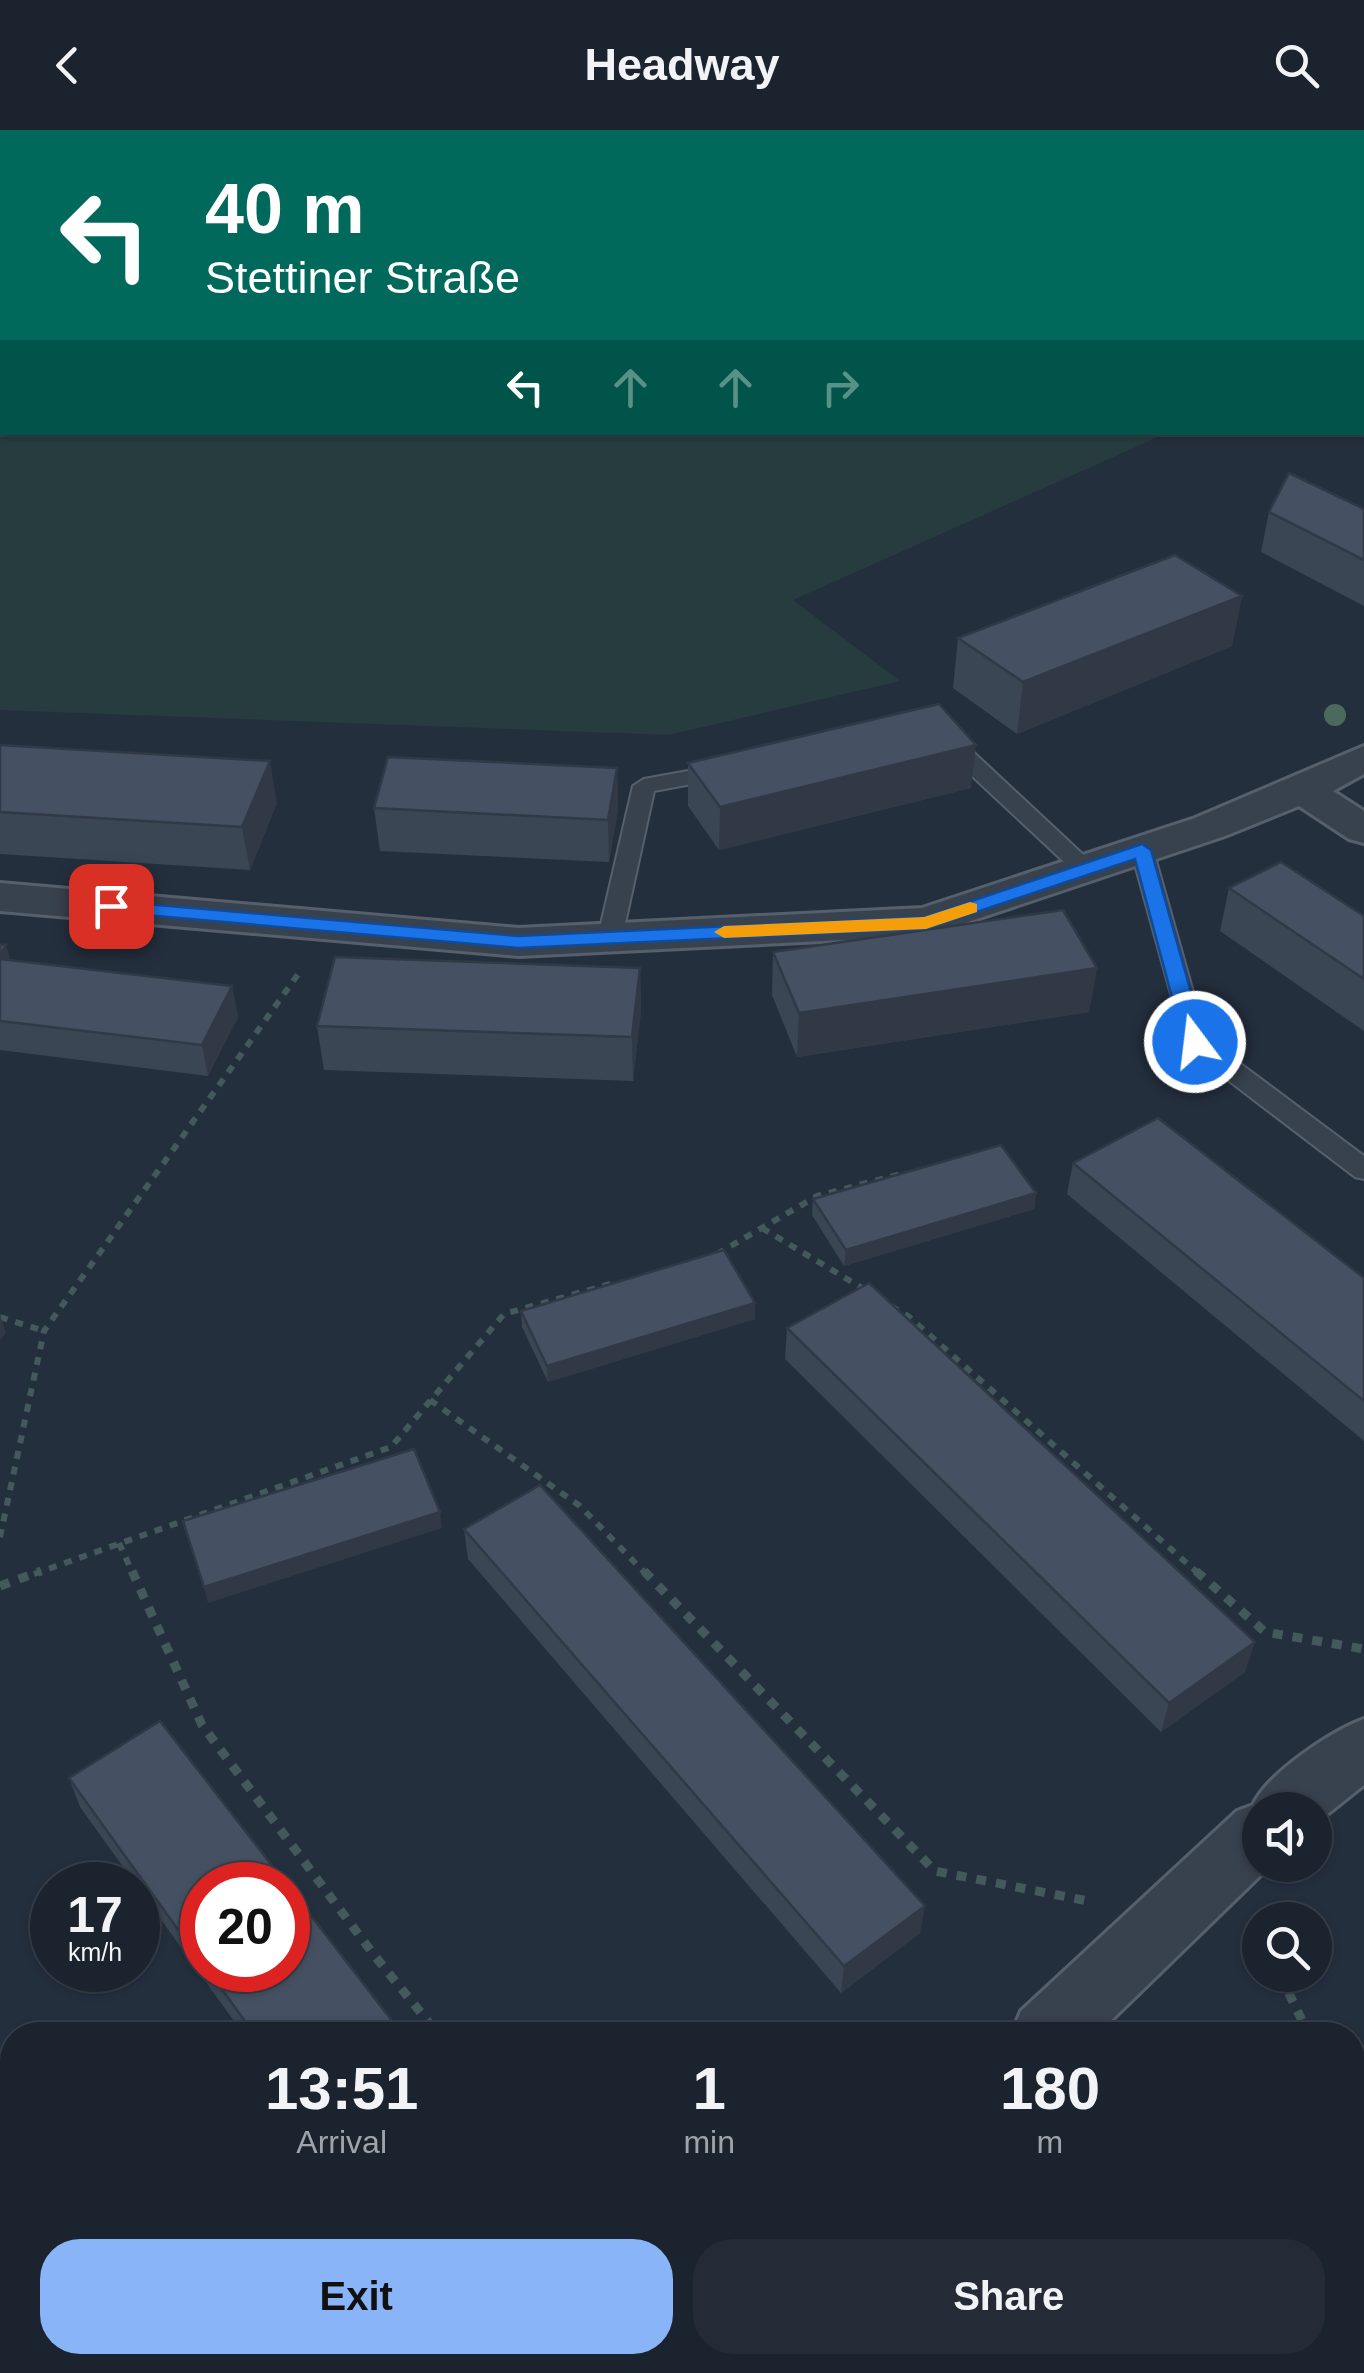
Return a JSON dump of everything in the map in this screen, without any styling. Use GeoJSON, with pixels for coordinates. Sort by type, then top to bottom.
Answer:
{"type":"FeatureCollection","features":[{"type":"Feature","properties":{"kind":"street"},"geometry":{"type":"LineString","coordinates":[[0,897],[518,942],[926,922],[1142,850],[1303,790],[1364,758]]}},
{"type":"Feature","properties":{"kind":"street"},"geometry":{"type":"LineString","coordinates":[[1303,790],[1364,830]]}},
{"type":"Feature","properties":{"kind":"street"},"geometry":{"type":"LineString","coordinates":[[1306,1792],[1364,1747]]}},
{"type":"Feature","properties":{"kind":"street"},"geometry":{"type":"LineString","coordinates":[[1060,2022],[1242,1849]]}},
{"type":"Feature","properties":{"kind":"lane"},"geometry":{"type":"LineString","coordinates":[[920,737],[940,734],[1085,869]]}},
{"type":"Feature","properties":{"kind":"lane"},"geometry":{"type":"LineString","coordinates":[[610,938],[635,786],[743,768]]}},
{"type":"Feature","properties":{"kind":"lane"},"geometry":{"type":"LineString","coordinates":[[1142,850],[1195,1042],[1364,1170]]}},
{"type":"Feature","properties":{"kind":"path"},"geometry":{"type":"LineString","coordinates":[[0,1537],[44,1330],[333,926]]}},
{"type":"Feature","properties":{"kind":"path"},"geometry":{"type":"LineString","coordinates":[[714,1255],[816,1196],[908,1172]]}},
{"type":"Feature","properties":{"kind":"path"},"geometry":{"type":"LineString","coordinates":[[761,1228],[908,1316],[1265,1632],[1364,1649]]}},
{"type":"Feature","properties":{"kind":"path"},"geometry":{"type":"LineString","coordinates":[[0,1586],[391,1447],[504,1314],[619,1282]]}},
{"type":"Feature","properties":{"kind":"path"},"geometry":{"type":"LineString","coordinates":[[0,1317],[44,1330]]}},
{"type":"Feature","properties":{"kind":"path"},"geometry":{"type":"LineString","coordinates":[[430,1400],[580,1506],[935,1871],[1170,1917]]}},
{"type":"Feature","properties":{"kind":"path"},"geometry":{"type":"LineString","coordinates":[[119,1543],[202,1725],[428,2022]]}},
{"type":"Feature","properties":{"kind":"path"},"geometry":{"type":"LineString","coordinates":[[1288,1992],[1303,2022]]}},
{"type":"Feature","properties":{"kind":"green space"},"geometry":{"type":"Polygon","coordinates":[[[0,435],[1163,435],[793,600],[900,681],[669,735],[0,710],[0,435]]]}},
{"type":"Feature","properties":{"kind":"building"},"geometry":{"type":"Polygon","coordinates":[[[1289,473],[1364,509],[1364,560],[1269,512],[1289,473]]]}},
{"type":"Feature","properties":{"kind":"building"},"geometry":{"type":"Polygon","coordinates":[[[1175,555],[1242,596],[1023,682],[958,638],[1175,555]]]}},
{"type":"Feature","properties":{"kind":"building"},"geometry":{"type":"Polygon","coordinates":[[[939,704],[976,745],[720,807],[688,763],[939,704]]]}},
{"type":"Feature","properties":{"kind":"building"},"geometry":{"type":"Polygon","coordinates":[[[0,745],[270,761],[242,827],[0,812],[0,745]]]}},
{"type":"Feature","properties":{"kind":"building"},"geometry":{"type":"Polygon","coordinates":[[[388,757],[617,768],[608,820],[374,808],[388,757]]]}},
{"type":"Feature","properties":{"kind":"building"},"geometry":{"type":"Polygon","coordinates":[[[1281,862],[1364,916],[1364,979],[1229,888],[1281,862]]]}},
{"type":"Feature","properties":{"kind":"building"},"geometry":{"type":"Polygon","coordinates":[[[1063,910],[1097,968],[799,1013],[773,952],[1063,910]]]}},
{"type":"Feature","properties":{"kind":"building"},"geometry":{"type":"Polygon","coordinates":[[[335,957],[640,968],[632,1037],[317,1026],[335,957]]]}},
{"type":"Feature","properties":{"kind":"building"},"geometry":{"type":"Polygon","coordinates":[[[0,959],[232,986],[202,1045],[0,1021],[0,959]]]}},
{"type":"Feature","properties":{"kind":"building"},"geometry":{"type":"Polygon","coordinates":[[[1158,1118],[1364,1278],[1364,1401],[1073,1163],[1158,1118]]]}},
{"type":"Feature","properties":{"kind":"building"},"geometry":{"type":"Polygon","coordinates":[[[1001,1145],[1036,1193],[846,1250],[813,1199],[1001,1145]]]}},
{"type":"Feature","properties":{"kind":"building"},"geometry":{"type":"Polygon","coordinates":[[[724,1250],[755,1303],[547,1366],[521,1311],[724,1250]]]}},
{"type":"Feature","properties":{"kind":"building"},"geometry":{"type":"Polygon","coordinates":[[[869,1283],[1255,1642],[1169,1703],[787,1328],[869,1283]]]}},
{"type":"Feature","properties":{"kind":"building"},"geometry":{"type":"Polygon","coordinates":[[[414,1449],[440,1512],[204,1587],[183,1521],[414,1449]]]}},
{"type":"Feature","properties":{"kind":"building"},"geometry":{"type":"Polygon","coordinates":[[[540,1485],[925,1906],[844,1966],[464,1529],[540,1485]]]}},
{"type":"Feature","properties":{"kind":"building"},"geometry":{"type":"Polygon","coordinates":[[[160,1721],[269,1862],[180,1862],[180,1932],[160,1905],[160,1862],[129,1862],[69,1778],[160,1721]]]}},
{"type":"Feature","properties":{"kind":"building"},"geometry":{"type":"Polygon","coordinates":[[[310,1915],[393,2022],[246,2022],[224,1992],[310,1992],[310,1915]]]}},
{"type":"Feature","properties":{"kind":"slow traffic"},"geometry":{"type":"LineString","coordinates":[[724,932],[926,922],[970,908]]}},
{"type":"Feature","properties":{"kind":"route"},"geometry":{"type":"LineString","coordinates":[[111,906],[518,942],[926,922],[1142,850],[1195,1042]]}}]}
